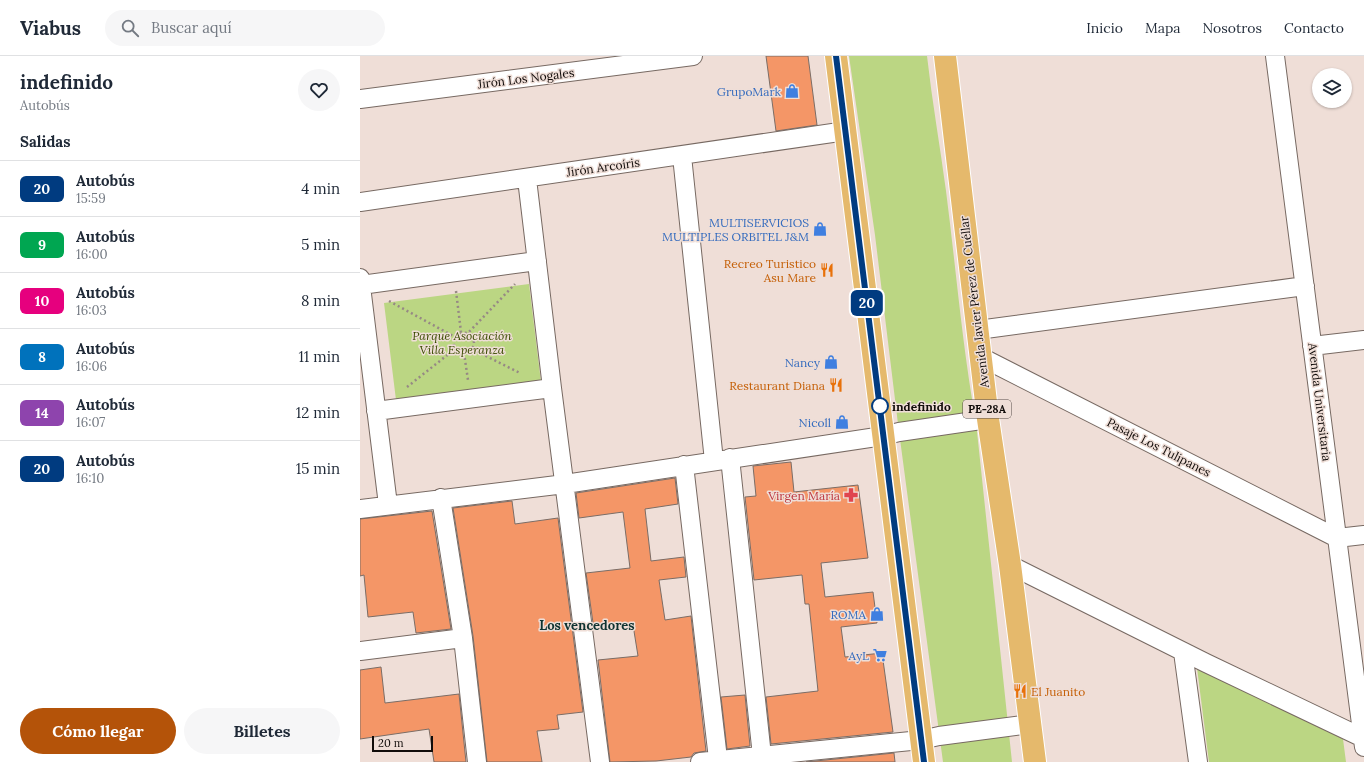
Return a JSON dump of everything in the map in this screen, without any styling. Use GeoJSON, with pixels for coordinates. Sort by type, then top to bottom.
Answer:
{"type":"FeatureCollection","features":[{"type":"Feature","properties":{"kind":"highway"},"geometry":{"type":"LineString","coordinates":[[836,56],[924,762]]}},
{"type":"Feature","properties":{"kind":"highway","name":"Avenida Javier Pérez de Cuéllar"},"geometry":{"type":"LineString","coordinates":[[945,56],[988,419],[1010,565],[1035,762]]}},
{"type":"Feature","properties":{"kind":"street","name":"Jirón Los Nogales"},"geometry":{"type":"LineString","coordinates":[[360,99],[580,64],[693,56]]}},
{"type":"Feature","properties":{"kind":"street","name":"Avenida Universitaria"},"geometry":{"type":"LineString","coordinates":[[1275,56],[1337,538],[1362,713],[1363,743]]}},
{"type":"Feature","properties":{"kind":"street","name":"Jirón Arcoíris"},"geometry":{"type":"LineString","coordinates":[[360,202],[846,131]]}},
{"type":"Feature","properties":{"kind":"street"},"geometry":{"type":"LineString","coordinates":[[682,156],[762,756]]}},
{"type":"Feature","properties":{"kind":"street"},"geometry":{"type":"LineString","coordinates":[[527,178],[552,388],[600,762]]}},
{"type":"Feature","properties":{"kind":"street"},"geometry":{"type":"LineString","coordinates":[[388,505],[360,281],[453,272],[537,261]]}},
{"type":"Feature","properties":{"kind":"street"},"geometry":{"type":"LineString","coordinates":[[978,330],[1305,286]]}},
{"type":"Feature","properties":{"kind":"street"},"geometry":{"type":"LineString","coordinates":[[1312,346],[1364,340]]}},
{"type":"Feature","properties":{"kind":"street","name":"Pasaje Los Tulipanes"},"geometry":{"type":"LineString","coordinates":[[981,357],[1337,538]]}},
{"type":"Feature","properties":{"kind":"street"},"geometry":{"type":"LineString","coordinates":[[376,411],[552,388]]}},
{"type":"Feature","properties":{"kind":"street"},"geometry":{"type":"LineString","coordinates":[[360,509],[565,484],[988,419]]}},
{"type":"Feature","properties":{"kind":"street"},"geometry":{"type":"LineString","coordinates":[[684,465],[718,760]]}},
{"type":"Feature","properties":{"kind":"street"},"geometry":{"type":"LineString","coordinates":[[441,498],[463,638],[477,762]]}},
{"type":"Feature","properties":{"kind":"street"},"geometry":{"type":"LineString","coordinates":[[1337,538],[1364,535]]}},
{"type":"Feature","properties":{"kind":"street"},"geometry":{"type":"LineString","coordinates":[[1010,565],[1363,743]]}},
{"type":"Feature","properties":{"kind":"street"},"geometry":{"type":"LineString","coordinates":[[360,651],[463,638]]}},
{"type":"Feature","properties":{"kind":"street"},"geometry":{"type":"LineString","coordinates":[[1183,652],[1198,762]]}},
{"type":"Feature","properties":{"kind":"street"},"geometry":{"type":"LineString","coordinates":[[700,762],[921,740],[939,736],[1030,724]]}},
{"type":"Feature","properties":{"kind":"path"},"geometry":{"type":"LineString","coordinates":[[468,333],[537,261]]}},
{"type":"Feature","properties":{"kind":"path"},"geometry":{"type":"LineString","coordinates":[[453,272],[461,332]]}},
{"type":"Feature","properties":{"kind":"path"},"geometry":{"type":"LineString","coordinates":[[360,281],[455,337]]}},
{"type":"Feature","properties":{"kind":"path"},"geometry":{"type":"LineString","coordinates":[[461,332],[468,333],[473,337],[474,343],[472,349],[464,353],[455,349],[453,343],[455,337],[461,332]]}},
{"type":"Feature","properties":{"kind":"path"},"geometry":{"type":"LineString","coordinates":[[407,387],[455,349]]}},
{"type":"Feature","properties":{"kind":"path"},"geometry":{"type":"LineString","coordinates":[[472,349],[552,388]]}},
{"type":"Feature","properties":{"kind":"path"},"geometry":{"type":"LineString","coordinates":[[464,353],[470,399]]}},
{"type":"Feature","properties":{"kind":"green space"},"geometry":{"type":"Polygon","coordinates":[[[849,56],[927,56],[946,191],[967,364],[976,422],[1012,762],[943,762],[898,424],[875,235],[849,56]]]}},
{"type":"Feature","properties":{"kind":"green space","name":"Parque Asociación Villa Esperanza"},"geometry":{"type":"Polygon","coordinates":[[[529,284],[541,382],[396,400],[384,303],[529,284]]]}},
{"type":"Feature","properties":{"kind":"green space"},"geometry":{"type":"Polygon","coordinates":[[[1197,668],[1343,739],[1346,762],[1209,762],[1197,668]]]}},
{"type":"Feature","properties":{"kind":"building","name":"GrupoMark"},"geometry":{"type":"Polygon","coordinates":[[[766,56],[808,56],[817,125],[776,131],[766,56]]]}},
{"type":"Feature","properties":{"kind":"building"},"geometry":{"type":"Polygon","coordinates":[[[791,462],[794,492],[858,485],[868,558],[821,563],[825,597],[873,592],[877,623],[841,627],[845,657],[882,653],[893,732],[771,744],[766,697],[818,691],[809,604],[805,604],[802,575],[754,580],[745,497],[756,496],[753,466],[791,462]]]}},
{"type":"Feature","properties":{"kind":"building"},"geometry":{"type":"Polygon","coordinates":[[[675,478],[678,504],[645,509],[651,561],[684,557],[686,577],[659,580],[665,620],[691,616],[706,751],[694,753],[691,757],[656,761],[610,762],[598,660],[638,656],[633,625],[594,630],[586,573],[630,568],[623,512],[579,518],[576,493],[675,478]]]}},
{"type":"Feature","properties":{"kind":"building"},"geometry":{"type":"Polygon","coordinates":[[[512,501],[515,524],[558,518],[583,712],[557,715],[559,729],[537,731],[542,762],[487,762],[473,636],[453,508],[512,501]]]}},
{"type":"Feature","properties":{"kind":"building"},"geometry":{"type":"Polygon","coordinates":[[[432,511],[451,629],[416,633],[413,612],[368,617],[364,575],[360,576],[360,519],[432,511]]]}},
{"type":"Feature","properties":{"kind":"building"},"geometry":{"type":"Polygon","coordinates":[[[381,667],[385,703],[459,694],[466,762],[434,762],[429,729],[360,739],[360,670],[381,667]]]}},
{"type":"Feature","properties":{"kind":"building"},"geometry":{"type":"Polygon","coordinates":[[[745,695],[750,746],[727,749],[721,697],[745,695]]]}},
{"type":"Feature","properties":{"kind":"building"},"geometry":{"type":"Polygon","coordinates":[[[894,753],[895,762],[806,762],[894,753]]]}},
{"type":"Feature","properties":{"kind":"bus line","name":"20"},"geometry":{"type":"LineString","coordinates":[[836,56],[924,762]]}},
{"type":"Feature","properties":{"kind":"place","name":"GrupoMark"},"geometry":{"type":"Point","coordinates":[792,91]}},
{"type":"Feature","properties":{"kind":"place","name":"MULTISERVICIOS MULTIPLES ORBITEL J&M"},"geometry":{"type":"Point","coordinates":[820,229]}},
{"type":"Feature","properties":{"kind":"place","name":"Recreo Turistico Asu Mare"},"geometry":{"type":"Point","coordinates":[827,270]}},
{"type":"Feature","properties":{"kind":"place","name":"Nancy"},"geometry":{"type":"Point","coordinates":[831,362]}},
{"type":"Feature","properties":{"kind":"place","name":"Restaurant Diana"},"geometry":{"type":"Point","coordinates":[836,385]}},
{"type":"Feature","properties":{"kind":"place","name":"indefinido"},"geometry":{"type":"Point","coordinates":[880,406]}},
{"type":"Feature","properties":{"kind":"place","name":"Nicoll"},"geometry":{"type":"Point","coordinates":[842,422]}},
{"type":"Feature","properties":{"kind":"place","name":"Virgen María"},"geometry":{"type":"Point","coordinates":[851,495]}},
{"type":"Feature","properties":{"kind":"place","name":"ROMA"},"geometry":{"type":"Point","coordinates":[877,614]}},
{"type":"Feature","properties":{"kind":"place","name":"AyL"},"geometry":{"type":"Point","coordinates":[880,655]}},
{"type":"Feature","properties":{"kind":"place","name":"El Juanito"},"geometry":{"type":"Point","coordinates":[1020,691]}},
{"type":"Feature","properties":{"kind":"district","name":"Los vencedores"},"geometry":{"type":"Point","coordinates":[587,625]}}]}
